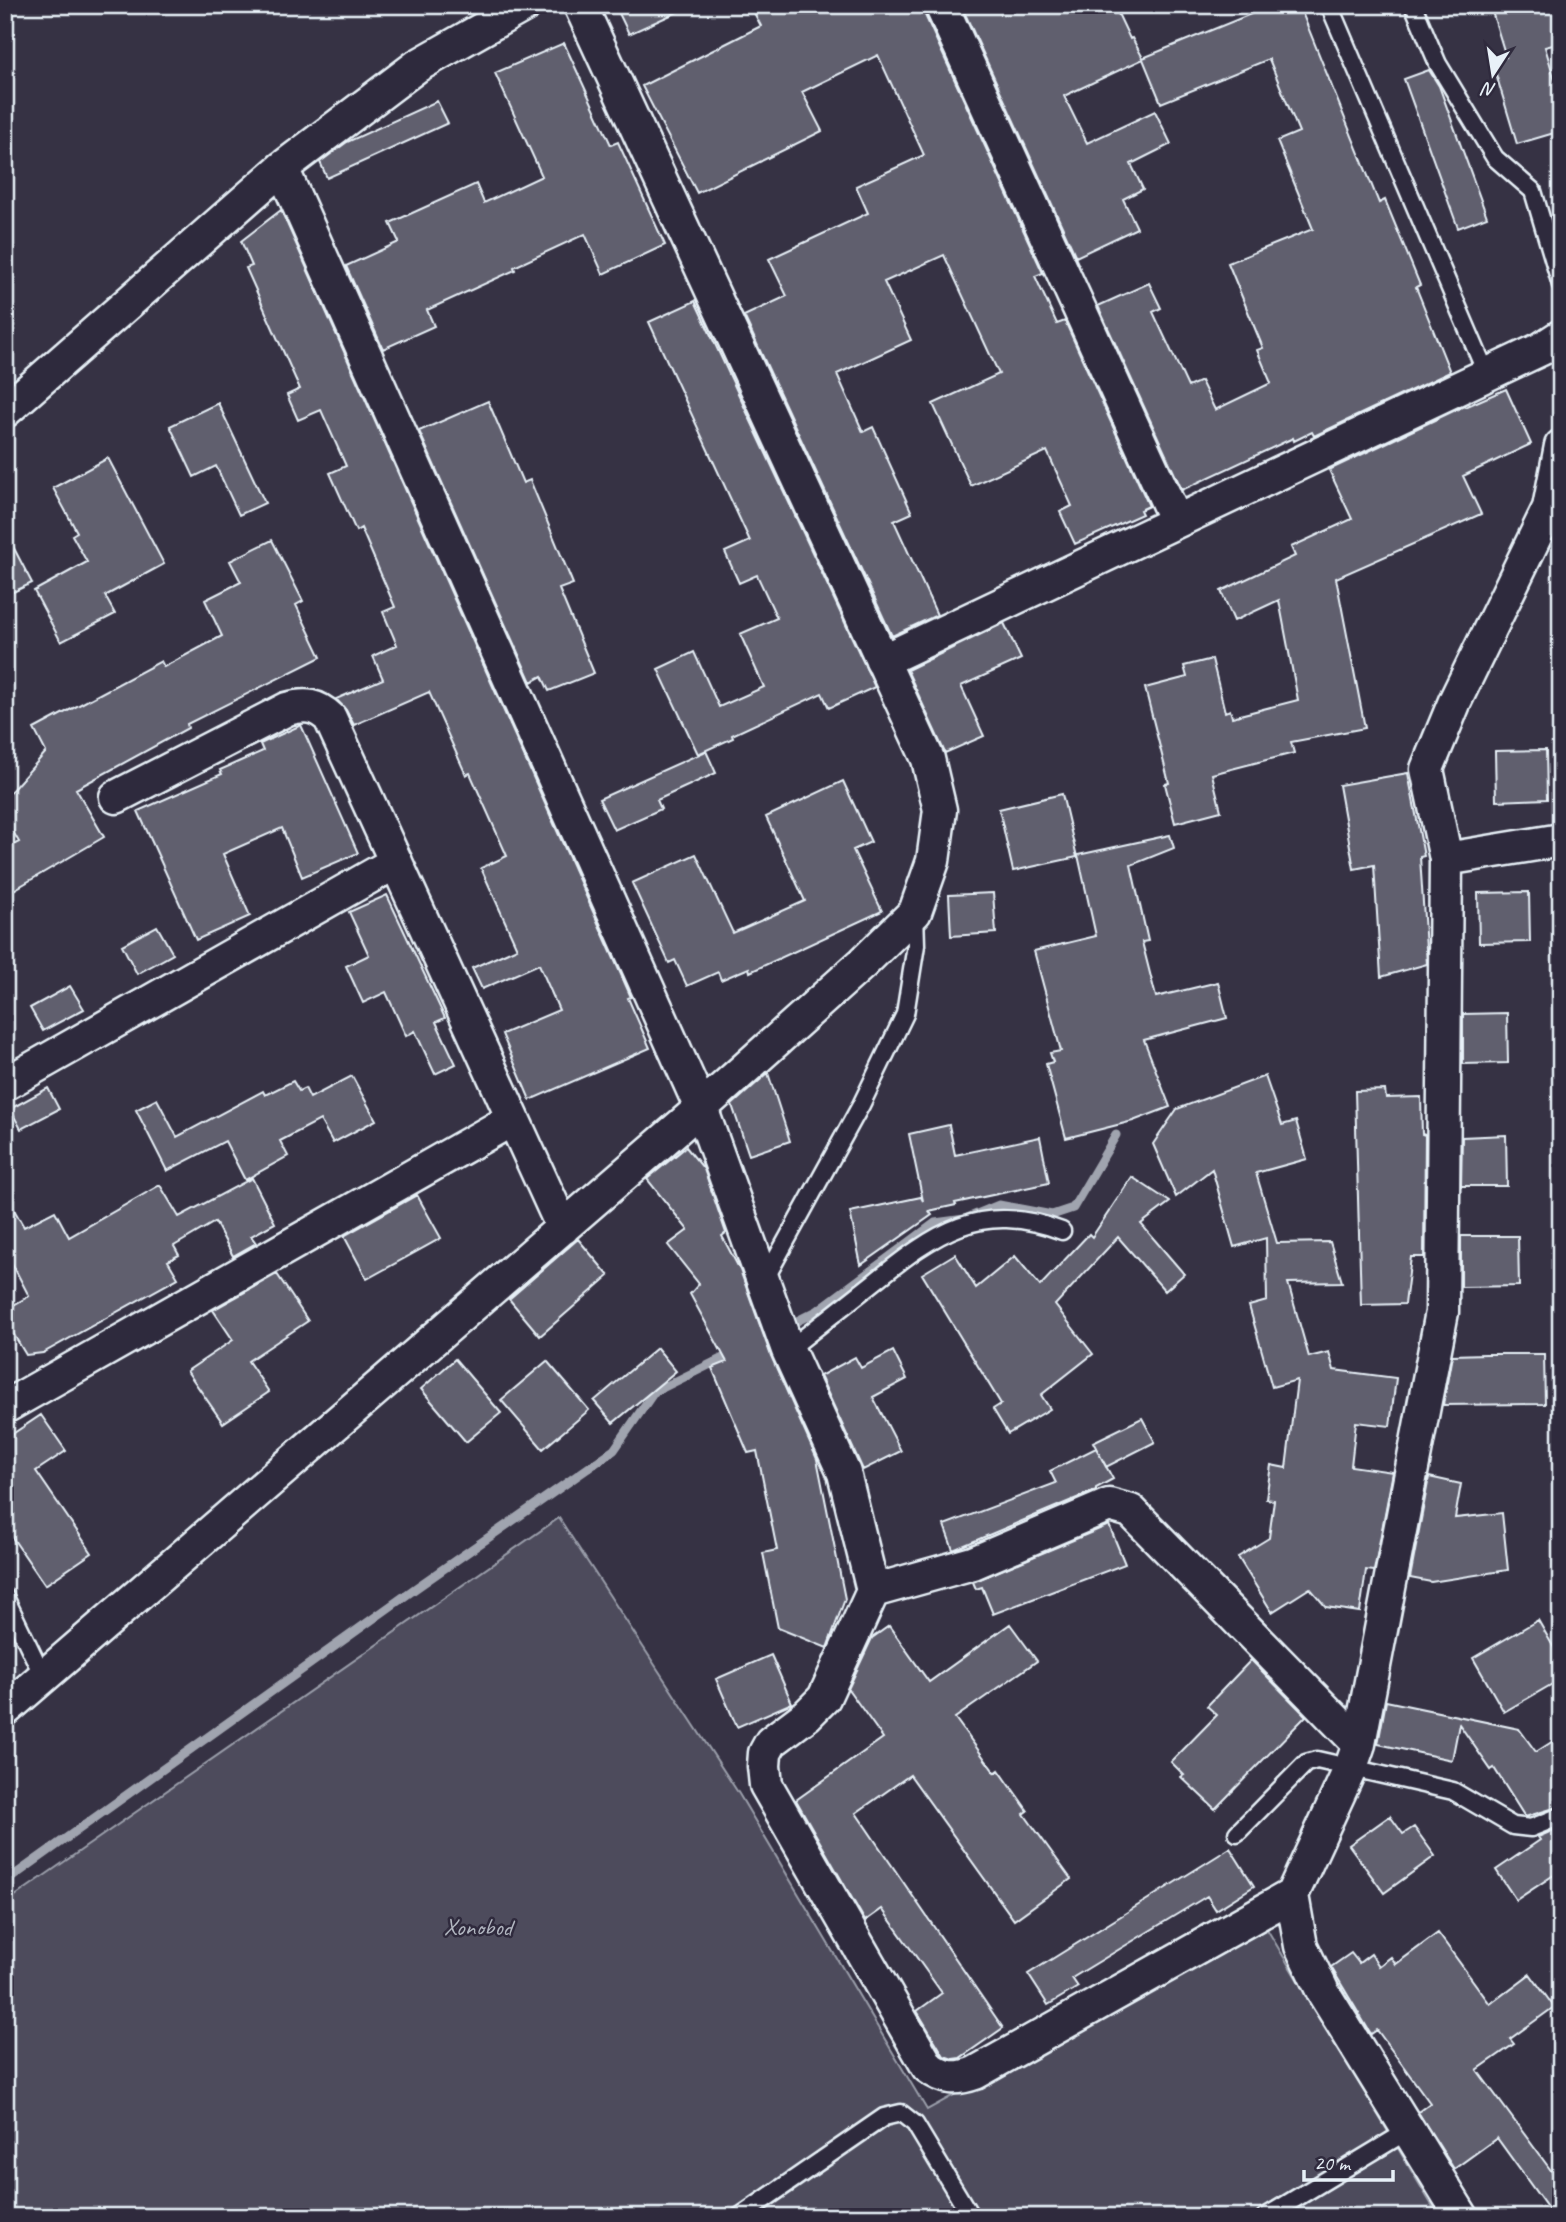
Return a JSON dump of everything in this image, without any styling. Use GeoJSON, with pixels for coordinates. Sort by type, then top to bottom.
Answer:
{"type":"FeatureCollection","features":[{"type":"Feature","properties":{"kind":"street"},"geometry":{"type":"LineString","coordinates":[[5,411],[282,168],[417,66],[525,5]]}},
{"type":"Feature","properties":{"kind":"street"},"geometry":{"type":"LineString","coordinates":[[5,1710],[701,1108],[863,963],[915,912],[933,861],[940,810],[928,759],[580,5]]}},
{"type":"Feature","properties":{"kind":"street"},"geometry":{"type":"LineString","coordinates":[[941,5],[1176,522]]}},
{"type":"Feature","properties":{"kind":"street"},"geometry":{"type":"LineString","coordinates":[[282,168],[701,1108],[784,1336],[844,1473],[873,1591],[824,1698],[807,1715],[771,1742],[765,1753],[766,1786],[928,2067],[940,2076],[960,2079],[975,2073],[1292,1895]]}},
{"type":"Feature","properties":{"kind":"street"},"geometry":{"type":"LineString","coordinates":[[883,661],[1541,349],[1561,336]]}},
{"type":"Feature","properties":{"kind":"street"},"geometry":{"type":"LineString","coordinates":[[1462,2217],[1322,1992],[1301,1946],[1292,1895],[1355,1756],[1442,1312],[1446,859],[1427,769],[1455,701],[1549,508],[1561,446]]}},
{"type":"Feature","properties":{"kind":"street"},"geometry":{"type":"LineString","coordinates":[[116,797],[287,709],[304,705],[319,708],[330,719],[563,1228]]}},
{"type":"Feature","properties":{"kind":"street"},"geometry":{"type":"LineString","coordinates":[[1446,859],[1561,840]]}},
{"type":"Feature","properties":{"kind":"street"},"geometry":{"type":"LineString","coordinates":[[5,1084],[396,862]]}},
{"type":"Feature","properties":{"kind":"street"},"geometry":{"type":"LineString","coordinates":[[5,1407],[513,1119]]}},
{"type":"Feature","properties":{"kind":"street"},"geometry":{"type":"LineString","coordinates":[[873,1591],[973,1563],[1109,1505],[1131,1511],[1355,1756]]}},
{"type":"Feature","properties":{"kind":"lane"},"geometry":{"type":"LineString","coordinates":[[1329,5],[1487,374]]}},
{"type":"Feature","properties":{"kind":"lane"},"geometry":{"type":"LineString","coordinates":[[1413,5],[1438,64],[1495,158],[1533,191],[1561,285]]}},
{"type":"Feature","properties":{"kind":"lane"},"geometry":{"type":"LineString","coordinates":[[764,1281],[861,1105],[905,1014],[916,945],[915,912]]}},
{"type":"Feature","properties":{"kind":"lane"},"geometry":{"type":"LineString","coordinates":[[784,1336],[951,1228],[997,1218],[1035,1221],[1062,1231]]}},
{"type":"Feature","properties":{"kind":"lane"},"geometry":{"type":"LineString","coordinates":[[5,1597],[44,1678]]}},
{"type":"Feature","properties":{"kind":"lane"},"geometry":{"type":"LineString","coordinates":[[1237,1833],[1306,1763],[1355,1756],[1453,1791],[1513,1826],[1531,1828],[1561,1816]]}},
{"type":"Feature","properties":{"kind":"lane"},"geometry":{"type":"LineString","coordinates":[[739,2217],[884,2118],[901,2113],[915,2124],[971,2217]]}},
{"type":"Feature","properties":{"kind":"lane"},"geometry":{"type":"LineString","coordinates":[[1265,2217],[1409,2130]]}},
{"type":"Feature","properties":{"kind":"shaded area"},"geometry":{"type":"Polygon","coordinates":[[[5,1639],[20,1671],[5,1684],[5,1639]]]}},
{"type":"Feature","properties":{"kind":"green space","name":"Xonobod"},"geometry":{"type":"Polygon","coordinates":[[[559,1518],[739,1794],[927,2110],[1264,1924],[1439,2217],[5,2217],[5,1903],[559,1518]]]}},
{"type":"Feature","properties":{"kind":"building"},"geometry":{"type":"Polygon","coordinates":[[[615,5],[693,5],[629,34],[615,5]]]}},
{"type":"Feature","properties":{"kind":"building"},"geometry":{"type":"Polygon","coordinates":[[[750,5],[923,5],[924,13],[1043,273],[1035,276],[1057,324],[1065,321],[1149,506],[1140,510],[1142,514],[1075,544],[1060,512],[1072,506],[1047,451],[971,486],[933,404],[999,374],[944,255],[884,282],[911,340],[837,374],[863,432],[873,427],[912,513],[894,521],[937,615],[892,636],[744,316],[787,296],[769,259],[868,213],[856,186],[924,155],[878,55],[802,92],[822,131],[697,193],[642,86],[761,26],[750,5]]]}},
{"type":"Feature","properties":{"kind":"building"},"geometry":{"type":"Polygon","coordinates":[[[961,5],[1114,5],[1130,39],[1132,38],[1143,58],[1251,14],[1247,5],[1299,5],[1379,203],[1385,200],[1420,285],[1416,287],[1450,372],[1314,436],[1312,432],[1294,441],[1293,438],[1182,490],[1098,306],[1149,283],[1161,308],[1153,312],[1188,387],[1201,381],[1215,410],[1271,383],[1257,350],[1263,348],[1228,263],[1313,229],[1277,141],[1299,132],[1269,59],[1161,103],[1143,59],[1064,96],[1087,143],[1155,111],[1171,144],[1131,164],[1143,189],[1123,199],[1137,228],[1076,257],[961,5]]]}},
{"type":"Feature","properties":{"kind":"building"},"geometry":{"type":"Polygon","coordinates":[[[1490,5],[1561,5],[1561,43],[1545,47],[1561,101],[1561,131],[1517,144],[1492,61],[1506,57],[1490,5]]]}},
{"type":"Feature","properties":{"kind":"building"},"geometry":{"type":"Polygon","coordinates":[[[564,43],[611,145],[618,142],[665,245],[603,274],[585,234],[427,310],[434,326],[383,349],[346,266],[399,242],[390,223],[476,184],[484,203],[542,176],[495,73],[564,43]]]}},
{"type":"Feature","properties":{"kind":"building"},"geometry":{"type":"Polygon","coordinates":[[[1429,70],[1439,86],[1487,217],[1458,228],[1404,79],[1429,70]]]}},
{"type":"Feature","properties":{"kind":"building"},"geometry":{"type":"Polygon","coordinates":[[[437,101],[448,123],[327,178],[320,162],[347,142],[437,101]]]}},
{"type":"Feature","properties":{"kind":"building"},"geometry":{"type":"Polygon","coordinates":[[[281,210],[631,997],[628,998],[650,1048],[530,1100],[502,1034],[559,1010],[539,964],[482,989],[472,968],[517,948],[481,868],[507,856],[470,773],[466,775],[429,692],[354,725],[336,699],[383,679],[373,656],[397,645],[383,612],[395,607],[361,528],[356,531],[330,473],[346,466],[321,410],[298,420],[287,395],[300,389],[246,268],[252,266],[241,241],[281,210]]]}},
{"type":"Feature","properties":{"kind":"building"},"geometry":{"type":"Polygon","coordinates":[[[695,301],[875,687],[829,708],[822,693],[698,754],[658,669],[694,652],[719,707],[764,687],[740,634],[777,618],[757,575],[739,583],[725,552],[750,541],[649,322],[695,301]]]}},
{"type":"Feature","properties":{"kind":"building"},"geometry":{"type":"Polygon","coordinates":[[[1506,389],[1531,444],[1463,476],[1481,514],[1336,578],[1365,728],[1291,742],[1294,753],[1212,774],[1221,811],[1175,823],[1165,784],[1169,783],[1145,688],[1187,677],[1184,666],[1212,659],[1225,712],[1230,710],[1232,717],[1298,700],[1279,600],[1234,621],[1221,591],[1295,556],[1291,547],[1352,519],[1329,470],[1506,389]]]}},
{"type":"Feature","properties":{"kind":"building"},"geometry":{"type":"Polygon","coordinates":[[[488,401],[523,483],[530,480],[573,584],[559,589],[594,673],[549,691],[542,676],[531,682],[419,431],[488,401]]]}},
{"type":"Feature","properties":{"kind":"building"},"geometry":{"type":"Polygon","coordinates":[[[218,403],[265,503],[239,515],[216,466],[194,477],[170,426],[218,403]]]}},
{"type":"Feature","properties":{"kind":"building"},"geometry":{"type":"Polygon","coordinates":[[[108,458],[164,564],[105,596],[115,614],[61,642],[34,591],[87,562],[72,535],[77,532],[53,488],[108,458]]]}},
{"type":"Feature","properties":{"kind":"building"},"geometry":{"type":"Polygon","coordinates":[[[5,531],[32,583],[5,596],[5,531]]]}},
{"type":"Feature","properties":{"kind":"building"},"geometry":{"type":"Polygon","coordinates":[[[272,540],[303,601],[296,605],[321,657],[187,724],[188,728],[76,789],[104,837],[5,895],[5,849],[19,842],[5,818],[5,798],[46,752],[34,729],[161,661],[164,667],[222,636],[205,600],[241,582],[230,561],[272,540]]]}},
{"type":"Feature","properties":{"kind":"building"},"geometry":{"type":"Polygon","coordinates":[[[1004,623],[1021,659],[961,686],[984,736],[945,753],[907,670],[1004,623]]]}},
{"type":"Feature","properties":{"kind":"building"},"geometry":{"type":"Polygon","coordinates":[[[301,725],[358,853],[302,877],[282,828],[223,854],[250,916],[196,940],[138,811],[222,774],[220,770],[263,751],[260,744],[301,725]]]}},
{"type":"Feature","properties":{"kind":"building"},"geometry":{"type":"Polygon","coordinates":[[[1546,750],[1547,799],[1496,801],[1495,751],[1546,750]]]}},
{"type":"Feature","properties":{"kind":"building"},"geometry":{"type":"Polygon","coordinates":[[[706,751],[716,773],[657,800],[661,809],[614,830],[599,799],[706,751]]]}},
{"type":"Feature","properties":{"kind":"building"},"geometry":{"type":"Polygon","coordinates":[[[1408,773],[1424,856],[1420,857],[1427,964],[1381,977],[1374,865],[1354,869],[1339,785],[1408,773]]]}},
{"type":"Feature","properties":{"kind":"building"},"geometry":{"type":"Polygon","coordinates":[[[843,781],[871,842],[853,850],[882,911],[750,972],[749,968],[721,980],[718,972],[687,986],[675,960],[669,963],[632,883],[696,854],[733,933],[805,901],[766,817],[843,781]]]}},
{"type":"Feature","properties":{"kind":"building"},"geometry":{"type":"Polygon","coordinates":[[[1062,794],[1077,857],[1013,871],[999,809],[1062,794]]]}},
{"type":"Feature","properties":{"kind":"building"},"geometry":{"type":"Polygon","coordinates":[[[1170,835],[1174,848],[1131,865],[1148,941],[1142,942],[1156,997],[1218,982],[1227,1018],[1144,1040],[1170,1107],[1133,1121],[1066,1138],[1046,1064],[1053,1062],[1050,1053],[1061,1051],[1034,951],[1096,936],[1078,855],[1170,835]]]}},
{"type":"Feature","properties":{"kind":"building"},"geometry":{"type":"Polygon","coordinates":[[[1529,892],[1530,942],[1479,943],[1478,893],[1529,892]]]}},
{"type":"Feature","properties":{"kind":"building"},"geometry":{"type":"Polygon","coordinates":[[[993,893],[996,933],[951,936],[949,895],[993,893]]]}},
{"type":"Feature","properties":{"kind":"building"},"geometry":{"type":"Polygon","coordinates":[[[387,895],[445,1018],[436,1022],[456,1064],[435,1074],[415,1031],[406,1036],[386,992],[363,1003],[346,966],[369,955],[349,912],[387,895]]]}},
{"type":"Feature","properties":{"kind":"building"},"geometry":{"type":"Polygon","coordinates":[[[157,926],[173,954],[137,974],[122,945],[157,926]]]}},
{"type":"Feature","properties":{"kind":"building"},"geometry":{"type":"Polygon","coordinates":[[[70,986],[84,1009],[43,1031],[30,1008],[70,986]]]}},
{"type":"Feature","properties":{"kind":"building"},"geometry":{"type":"Polygon","coordinates":[[[1507,1013],[1508,1063],[1463,1064],[1463,1014],[1507,1013]]]}},
{"type":"Feature","properties":{"kind":"building"},"geometry":{"type":"Polygon","coordinates":[[[768,1073],[790,1141],[749,1155],[732,1105],[768,1073]]]}},
{"type":"Feature","properties":{"kind":"building"},"geometry":{"type":"Polygon","coordinates":[[[352,1076],[376,1120],[333,1143],[320,1120],[280,1141],[288,1156],[245,1180],[225,1141],[167,1171],[136,1110],[157,1099],[177,1137],[263,1091],[265,1095],[293,1081],[299,1091],[305,1088],[310,1098],[352,1076]]]}},
{"type":"Feature","properties":{"kind":"building"},"geometry":{"type":"Polygon","coordinates":[[[1265,1076],[1282,1125],[1296,1121],[1307,1159],[1256,1173],[1277,1243],[1330,1242],[1342,1282],[1288,1283],[1309,1357],[1329,1352],[1334,1370],[1396,1378],[1390,1426],[1356,1422],[1351,1466],[1393,1472],[1374,1571],[1366,1570],[1360,1612],[1326,1607],[1310,1588],[1272,1612],[1238,1557],[1269,1538],[1274,1500],[1266,1499],[1271,1465],[1286,1468],[1297,1380],[1272,1387],[1249,1306],[1267,1301],[1266,1238],[1234,1247],[1212,1169],[1176,1197],[1153,1144],[1177,1109],[1265,1076]]]}},
{"type":"Feature","properties":{"kind":"building"},"geometry":{"type":"Polygon","coordinates":[[[48,1088],[59,1109],[21,1129],[10,1109],[48,1088]]]}},
{"type":"Feature","properties":{"kind":"building"},"geometry":{"type":"Polygon","coordinates":[[[1385,1090],[1386,1098],[1421,1097],[1422,1134],[1425,1135],[1424,1257],[1411,1257],[1405,1304],[1361,1305],[1355,1091],[1385,1090]]]}},
{"type":"Feature","properties":{"kind":"building"},"geometry":{"type":"Polygon","coordinates":[[[949,1125],[955,1155],[1040,1137],[1049,1183],[929,1211],[932,1215],[861,1265],[850,1212],[921,1197],[923,1201],[909,1134],[949,1125]]]}},
{"type":"Feature","properties":{"kind":"building"},"geometry":{"type":"Polygon","coordinates":[[[1506,1135],[1507,1186],[1461,1186],[1462,1137],[1506,1135]]]}},
{"type":"Feature","properties":{"kind":"building"},"geometry":{"type":"Polygon","coordinates":[[[686,1147],[704,1169],[726,1233],[722,1236],[740,1270],[771,1356],[817,1459],[845,1599],[827,1648],[778,1628],[763,1553],[777,1550],[757,1451],[748,1453],[712,1368],[727,1362],[690,1294],[699,1284],[668,1245],[688,1230],[647,1179],[686,1147]]]}},
{"type":"Feature","properties":{"kind":"building"},"geometry":{"type":"Polygon","coordinates":[[[1132,1177],[1170,1202],[1141,1224],[1184,1274],[1165,1291],[1118,1237],[1055,1305],[1093,1354],[1041,1395],[1050,1409],[1008,1434],[993,1409],[1001,1404],[922,1274],[955,1254],[976,1288],[1015,1256],[1040,1286],[1089,1234],[1092,1237],[1132,1177]]]}},
{"type":"Feature","properties":{"kind":"building"},"geometry":{"type":"Polygon","coordinates":[[[252,1178],[275,1223],[251,1236],[256,1243],[233,1256],[215,1222],[174,1246],[179,1255],[168,1261],[178,1278],[43,1353],[26,1355],[5,1320],[5,1310],[29,1296],[5,1250],[5,1194],[24,1227],[55,1211],[69,1237],[160,1185],[179,1217],[252,1178]]]}},
{"type":"Feature","properties":{"kind":"building"},"geometry":{"type":"Polygon","coordinates":[[[417,1195],[441,1238],[367,1279],[344,1236],[417,1195]]]}},
{"type":"Feature","properties":{"kind":"building"},"geometry":{"type":"Polygon","coordinates":[[[1461,1236],[1518,1236],[1519,1286],[1461,1287],[1461,1236]]]}},
{"type":"Feature","properties":{"kind":"building"},"geometry":{"type":"Polygon","coordinates":[[[578,1239],[609,1276],[540,1336],[509,1299],[578,1239]]]}},
{"type":"Feature","properties":{"kind":"building"},"geometry":{"type":"Polygon","coordinates":[[[277,1274],[308,1321],[248,1361],[269,1392],[223,1423],[187,1371],[233,1340],[213,1310],[277,1274]]]}},
{"type":"Feature","properties":{"kind":"building"},"geometry":{"type":"Polygon","coordinates":[[[657,1348],[676,1371],[613,1423],[594,1401],[657,1348]]]}},
{"type":"Feature","properties":{"kind":"building"},"geometry":{"type":"Polygon","coordinates":[[[893,1351],[907,1379],[873,1397],[901,1451],[863,1470],[820,1376],[855,1357],[861,1368],[893,1351]]]}},
{"type":"Feature","properties":{"kind":"building"},"geometry":{"type":"Polygon","coordinates":[[[1544,1354],[1545,1404],[1443,1405],[1452,1355],[1544,1354]]]}},
{"type":"Feature","properties":{"kind":"building"},"geometry":{"type":"Polygon","coordinates":[[[455,1359],[501,1413],[466,1442],[421,1389],[455,1359]]]}},
{"type":"Feature","properties":{"kind":"building"},"geometry":{"type":"Polygon","coordinates":[[[547,1361],[589,1410],[543,1449],[501,1400],[547,1361]]]}},
{"type":"Feature","properties":{"kind":"building"},"geometry":{"type":"Polygon","coordinates":[[[41,1415],[66,1451],[36,1471],[92,1553],[45,1585],[5,1527],[5,1439],[41,1415]]]}},
{"type":"Feature","properties":{"kind":"building"},"geometry":{"type":"Polygon","coordinates":[[[1142,1418],[1155,1442],[1106,1467],[1093,1442],[1142,1418]]]}},
{"type":"Feature","properties":{"kind":"building"},"geometry":{"type":"Polygon","coordinates":[[[1096,1448],[1113,1479],[1096,1490],[953,1550],[944,1525],[1056,1483],[1050,1471],[1096,1448]]]}},
{"type":"Feature","properties":{"kind":"building"},"geometry":{"type":"Polygon","coordinates":[[[1429,1477],[1461,1484],[1455,1518],[1502,1513],[1508,1570],[1431,1582],[1410,1578],[1429,1477]]]}},
{"type":"Feature","properties":{"kind":"building"},"geometry":{"type":"Polygon","coordinates":[[[1109,1525],[1125,1564],[993,1614],[982,1587],[976,1589],[973,1582],[1109,1525]]]}},
{"type":"Feature","properties":{"kind":"building"},"geometry":{"type":"Polygon","coordinates":[[[1538,1620],[1561,1660],[1561,1679],[1504,1712],[1473,1658],[1538,1620]]]}},
{"type":"Feature","properties":{"kind":"building"},"geometry":{"type":"Polygon","coordinates":[[[1010,1624],[1037,1661],[955,1718],[995,1773],[999,1770],[1028,1811],[1024,1814],[1071,1879],[1014,1920],[910,1775],[856,1813],[1003,2028],[960,2058],[953,2059],[944,2056],[917,2011],[942,1993],[882,1909],[865,1921],[796,1800],[883,1738],[848,1689],[872,1638],[889,1626],[929,1682],[1010,1624]]]}},
{"type":"Feature","properties":{"kind":"building"},"geometry":{"type":"Polygon","coordinates":[[[771,1655],[792,1703],[737,1727],[716,1679],[771,1655]]]}},
{"type":"Feature","properties":{"kind":"building"},"geometry":{"type":"Polygon","coordinates":[[[1251,1660],[1306,1716],[1215,1809],[1181,1777],[1184,1775],[1171,1762],[1217,1715],[1207,1706],[1251,1660]]]}},
{"type":"Feature","properties":{"kind":"building"},"geometry":{"type":"Polygon","coordinates":[[[1386,1701],[1519,1729],[1536,1752],[1561,1736],[1561,1806],[1525,1817],[1494,1768],[1491,1770],[1459,1724],[1452,1760],[1378,1744],[1386,1701]]]}},
{"type":"Feature","properties":{"kind":"building"},"geometry":{"type":"Polygon","coordinates":[[[1390,1816],[1403,1834],[1414,1827],[1435,1856],[1384,1893],[1349,1845],[1390,1816]]]}},
{"type":"Feature","properties":{"kind":"building"},"geometry":{"type":"Polygon","coordinates":[[[1561,1827],[1561,1873],[1560,1871],[1516,1900],[1496,1870],[1540,1840],[1538,1837],[1561,1827]]]}},
{"type":"Feature","properties":{"kind":"building"},"geometry":{"type":"Polygon","coordinates":[[[1230,1848],[1254,1886],[1216,1910],[1207,1896],[1072,1978],[1078,1987],[1048,2005],[1028,1974],[1230,1848]]]}},
{"type":"Feature","properties":{"kind":"building"},"geometry":{"type":"Polygon","coordinates":[[[1438,1933],[1490,2004],[1530,1974],[1554,2007],[1510,2039],[1514,2044],[1477,2070],[1561,2184],[1561,2217],[1554,2217],[1497,2138],[1454,2169],[1418,2112],[1430,2103],[1377,2030],[1371,2034],[1331,1967],[1351,1953],[1359,1963],[1371,1954],[1379,1966],[1391,1957],[1396,1964],[1438,1933]]]}},
{"type":"Feature","properties":{"kind":"waterway"},"geometry":{"type":"LineString","coordinates":[[755,1342],[817,1311],[935,1223],[965,1219],[999,1205],[1052,1215],[1073,1208],[1116,1135]]}},
{"type":"Feature","properties":{"kind":"waterway"},"geometry":{"type":"LineString","coordinates":[[5,1882],[614,1450],[654,1392],[733,1353]]}}]}
